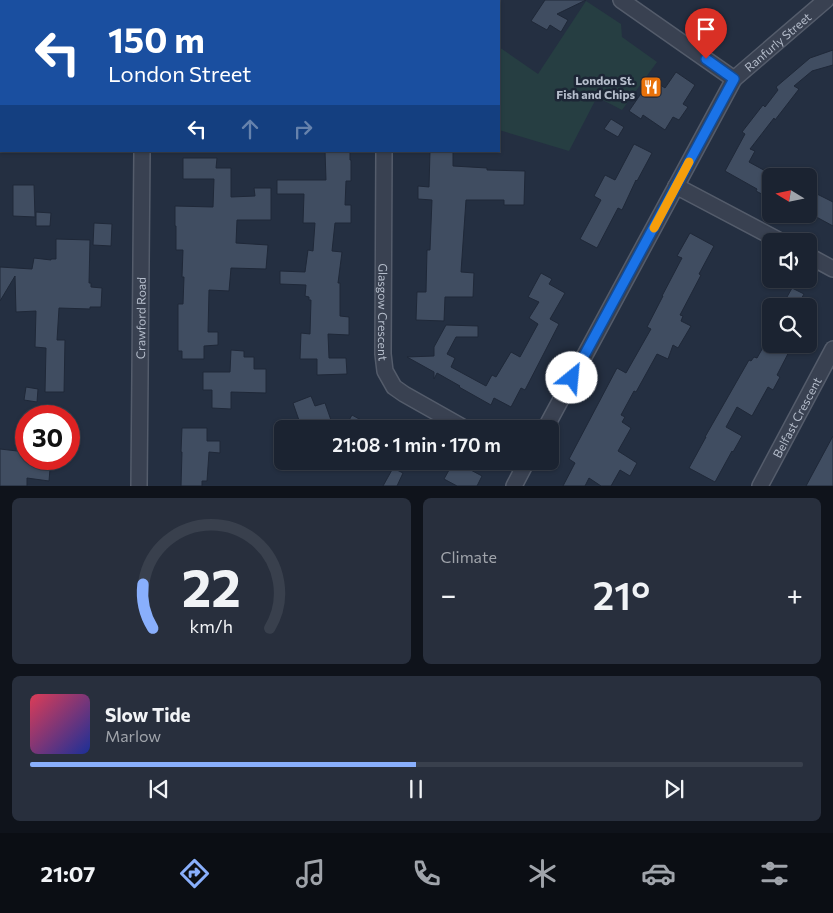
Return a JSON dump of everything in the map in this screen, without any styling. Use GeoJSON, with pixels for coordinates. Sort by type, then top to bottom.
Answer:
{"type":"FeatureCollection","features":[{"type":"Feature","properties":{"kind":"street"},"geometry":{"type":"LineString","coordinates":[[621,0],[734,79]]}},
{"type":"Feature","properties":{"kind":"street","name":"Ranfurly Street"},"geometry":{"type":"LineString","coordinates":[[550,420],[734,79],[826,0]]}},
{"type":"Feature","properties":{"kind":"street","name":"Crawford Road"},"geometry":{"type":"LineString","coordinates":[[139,486],[142,152]]}},
{"type":"Feature","properties":{"kind":"street","name":"Glasgow Crescent"},"geometry":{"type":"LineString","coordinates":[[384,152],[383,354],[385,370],[394,386],[404,394],[450,420]]}},
{"type":"Feature","properties":{"kind":"street"},"geometry":{"type":"LineString","coordinates":[[676,186],[765,233]]}},
{"type":"Feature","properties":{"kind":"street"},"geometry":{"type":"LineString","coordinates":[[817,260],[833,269]]}},
{"type":"Feature","properties":{"kind":"street","name":"Belfast Crescent"},"geometry":{"type":"LineString","coordinates":[[760,486],[833,349]]}},
{"type":"Feature","properties":{"kind":"street"},"geometry":{"type":"LineString","coordinates":[[514,486],[522,470]]}},
{"type":"Feature","properties":{"kind":"green space"},"geometry":{"type":"Polygon","coordinates":[[[586,1],[621,24],[622,37],[657,62],[622,110],[597,97],[569,151],[500,130],[500,48],[538,74],[586,1]]]}},
{"type":"Feature","properties":{"kind":"building"},"geometry":{"type":"Polygon","coordinates":[[[545,0],[586,0],[557,14],[568,20],[561,32],[550,25],[547,30],[531,21],[545,0]]]}},
{"type":"Feature","properties":{"kind":"building"},"geometry":{"type":"Polygon","coordinates":[[[833,50],[833,65],[812,71],[794,86],[799,89],[750,149],[755,151],[749,162],[762,169],[762,194],[756,191],[757,189],[725,171],[745,134],[742,132],[763,105],[765,107],[778,90],[776,87],[810,58],[833,50]]]}},
{"type":"Feature","properties":{"kind":"building"},"geometry":{"type":"Polygon","coordinates":[[[676,72],[695,85],[683,104],[688,107],[679,120],[673,117],[665,130],[643,115],[641,119],[629,111],[651,79],[665,88],[676,72]]]}},
{"type":"Feature","properties":{"kind":"building"},"geometry":{"type":"Polygon","coordinates":[[[611,119],[624,127],[618,137],[604,129],[611,119]]]}},
{"type":"Feature","properties":{"kind":"building"},"geometry":{"type":"Polygon","coordinates":[[[634,144],[652,153],[636,180],[622,210],[618,208],[597,248],[580,239],[601,200],[594,196],[605,175],[615,180],[634,144]]]}},
{"type":"Feature","properties":{"kind":"building"},"geometry":{"type":"Polygon","coordinates":[[[325,152],[350,152],[351,181],[346,181],[345,205],[351,205],[351,223],[335,223],[332,251],[342,252],[338,283],[340,283],[340,316],[349,317],[349,335],[328,334],[329,358],[346,358],[347,374],[317,375],[317,359],[300,359],[301,333],[310,334],[311,300],[305,296],[306,285],[280,284],[280,271],[305,272],[308,250],[313,251],[315,223],[303,223],[304,194],[277,194],[277,180],[326,180],[325,152]]]}},
{"type":"Feature","properties":{"kind":"building"},"geometry":{"type":"Polygon","coordinates":[[[430,152],[453,152],[453,166],[487,168],[487,170],[525,171],[524,205],[504,205],[504,200],[466,200],[461,272],[474,273],[473,297],[445,297],[444,321],[416,320],[417,292],[426,292],[427,250],[430,250],[432,200],[418,199],[418,186],[429,187],[430,152]]]}},
{"type":"Feature","properties":{"kind":"building"},"geometry":{"type":"Polygon","coordinates":[[[183,158],[217,158],[216,168],[231,168],[231,197],[255,196],[254,188],[271,188],[271,220],[237,220],[236,243],[268,245],[266,269],[231,268],[229,291],[209,290],[208,332],[218,332],[218,345],[204,346],[204,359],[182,359],[182,351],[178,351],[178,304],[183,304],[184,277],[182,277],[183,250],[176,250],[175,206],[213,207],[214,179],[183,179],[183,158]]]}},
{"type":"Feature","properties":{"kind":"building"},"geometry":{"type":"Polygon","coordinates":[[[13,185],[34,185],[35,217],[13,216],[13,185]]]}},
{"type":"Feature","properties":{"kind":"building"},"geometry":{"type":"Polygon","coordinates":[[[818,194],[833,202],[833,226],[818,218],[818,194]]]}},
{"type":"Feature","properties":{"kind":"building"},"geometry":{"type":"Polygon","coordinates":[[[36,212],[51,213],[50,226],[36,226],[36,212]]]}},
{"type":"Feature","properties":{"kind":"building"},"geometry":{"type":"Polygon","coordinates":[[[94,223],[112,224],[111,246],[93,245],[94,223]]]}},
{"type":"Feature","properties":{"kind":"building"},"geometry":{"type":"Polygon","coordinates":[[[690,233],[714,246],[680,315],[683,316],[681,321],[691,326],[678,348],[673,345],[668,359],[657,354],[621,415],[625,417],[622,422],[631,428],[618,451],[637,463],[630,476],[620,470],[611,486],[601,486],[589,478],[585,486],[563,486],[575,463],[569,459],[617,368],[626,373],[651,329],[647,327],[682,258],[677,256],[690,233]]]}},
{"type":"Feature","properties":{"kind":"building"},"geometry":{"type":"Polygon","coordinates":[[[56,239],[90,240],[89,283],[91,283],[91,287],[102,288],[101,307],[90,307],[90,309],[59,308],[57,340],[65,340],[64,392],[45,392],[46,348],[35,347],[36,311],[16,312],[15,276],[0,301],[0,267],[32,269],[34,258],[56,259],[56,239]]]}},
{"type":"Feature","properties":{"kind":"building"},"geometry":{"type":"Polygon","coordinates":[[[541,273],[552,279],[549,284],[565,293],[550,319],[559,324],[525,390],[521,388],[511,407],[494,398],[491,405],[437,373],[434,379],[434,372],[407,357],[434,356],[434,347],[446,325],[478,326],[478,337],[456,337],[447,354],[455,358],[451,367],[486,386],[492,375],[496,377],[511,352],[520,357],[538,324],[529,318],[539,302],[528,297],[541,273]]]}},
{"type":"Feature","properties":{"kind":"building"},"geometry":{"type":"Polygon","coordinates":[[[792,288],[804,294],[802,298],[786,298],[792,288]]]}},
{"type":"Feature","properties":{"kind":"building"},"geometry":{"type":"Polygon","coordinates":[[[762,349],[762,353],[788,353],[777,375],[780,377],[773,390],[768,387],[752,416],[737,407],[726,427],[742,436],[715,482],[689,468],[749,360],[751,361],[754,357],[757,358],[762,349]]]}},
{"type":"Feature","properties":{"kind":"building"},"geometry":{"type":"Polygon","coordinates":[[[231,350],[244,351],[244,357],[254,357],[254,369],[266,369],[266,393],[231,392],[231,409],[212,408],[212,390],[203,390],[203,372],[230,372],[231,350]]]}},
{"type":"Feature","properties":{"kind":"building"},"geometry":{"type":"Polygon","coordinates":[[[26,387],[38,389],[37,402],[24,400],[26,387]]]}},
{"type":"Feature","properties":{"kind":"building"},"geometry":{"type":"Polygon","coordinates":[[[311,396],[315,406],[325,403],[331,420],[299,420],[293,403],[311,396]]]}},
{"type":"Feature","properties":{"kind":"building"},"geometry":{"type":"Polygon","coordinates":[[[352,415],[361,420],[349,420],[352,415]]]}},
{"type":"Feature","properties":{"kind":"building"},"geometry":{"type":"Polygon","coordinates":[[[182,428],[207,428],[207,441],[220,441],[220,453],[209,452],[207,481],[202,481],[202,486],[181,486],[182,428]]]}},
{"type":"Feature","properties":{"kind":"building"},"geometry":{"type":"Polygon","coordinates":[[[833,436],[833,486],[806,486],[833,436]]]}},
{"type":"Feature","properties":{"kind":"building"},"geometry":{"type":"Polygon","coordinates":[[[0,449],[15,451],[15,470],[50,470],[49,481],[27,478],[27,486],[0,486],[0,449]]]}},
{"type":"Feature","properties":{"kind":"building"},"geometry":{"type":"Polygon","coordinates":[[[392,470],[403,473],[397,486],[383,486],[392,470]]]}},
{"type":"Feature","properties":{"kind":"building"},"geometry":{"type":"Polygon","coordinates":[[[449,470],[471,470],[482,476],[477,486],[457,486],[444,479],[449,470]]]}},
{"type":"Feature","properties":{"kind":"slow traffic"},"geometry":{"type":"LineString","coordinates":[[654,228],[689,162]]}},
{"type":"Feature","properties":{"kind":"place","name":"London St. Fish and Chips"},"geometry":{"type":"Point","coordinates":[651,87]}},
{"type":"Feature","properties":{"kind":"route"},"geometry":{"type":"LineString","coordinates":[[572,378],[734,79],[706,59]]}}]}
